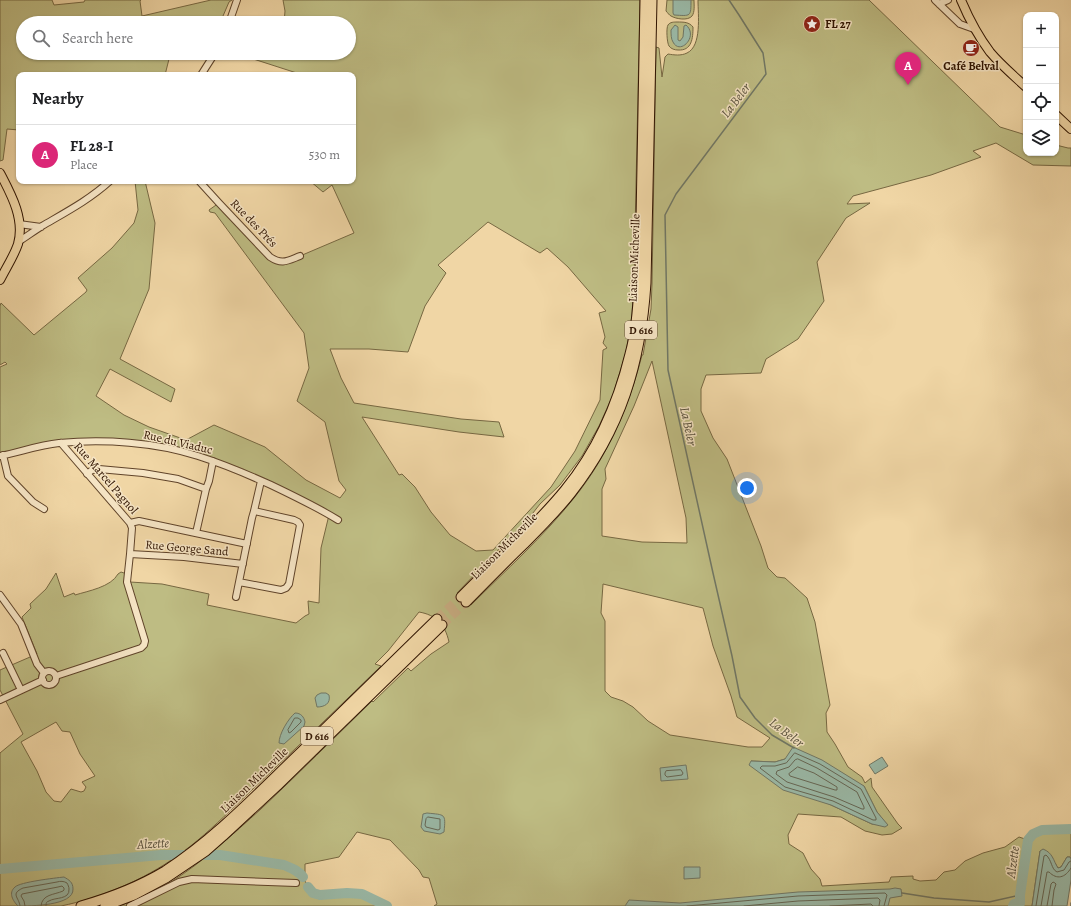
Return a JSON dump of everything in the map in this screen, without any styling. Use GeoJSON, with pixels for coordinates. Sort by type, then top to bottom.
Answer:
{"type":"FeatureCollection","features":[{"type":"Feature","properties":{"kind":"highway","name":"Liaison Micheville"},"geometry":{"type":"LineString","coordinates":[[645,0],[638,308],[631,352],[618,396],[604,428],[586,460],[565,490],[463,599],[539,529],[570,494],[592,464],[610,431],[623,402],[631,378],[641,331],[646,283],[652,0]]}},
{"type":"Feature","properties":{"kind":"highway","name":"Liaison Micheville"},"geometry":{"type":"LineString","coordinates":[[81,906],[99,901],[131,888],[163,872],[184,858],[195,855],[206,851],[277,786],[439,622],[195,855],[166,878],[105,906]]}},
{"type":"Feature","properties":{"kind":"main road"},"geometry":{"type":"LineString","coordinates":[[962,0],[974,29],[991,53],[1023,84]]}},
{"type":"Feature","properties":{"kind":"main road"},"geometry":{"type":"LineString","coordinates":[[1059,118],[1071,129]]}},
{"type":"Feature","properties":{"kind":"main road"},"geometry":{"type":"LineString","coordinates":[[0,173],[13,199],[19,224],[16,249],[0,280]]}},
{"type":"Feature","properties":{"kind":"street"},"geometry":{"type":"LineString","coordinates":[[231,16],[237,0]]}},
{"type":"Feature","properties":{"kind":"street"},"geometry":{"type":"LineString","coordinates":[[937,2],[948,0]]}},
{"type":"Feature","properties":{"kind":"street"},"geometry":{"type":"LineString","coordinates":[[937,2],[960,24],[974,29]]}},
{"type":"Feature","properties":{"kind":"street"},"geometry":{"type":"LineString","coordinates":[[203,72],[211,60]]}},
{"type":"Feature","properties":{"kind":"street"},"geometry":{"type":"LineString","coordinates":[[18,242],[79,205],[107,184]]}},
{"type":"Feature","properties":{"kind":"street","name":"Rue des Prés"},"geometry":{"type":"LineString","coordinates":[[203,184],[270,257],[278,262],[300,256]]}},
{"type":"Feature","properties":{"kind":"street"},"geometry":{"type":"LineString","coordinates":[[19,224],[41,227]]}},
{"type":"Feature","properties":{"kind":"street","name":"Rue du Viaduc"},"geometry":{"type":"LineString","coordinates":[[2,456],[50,444],[60,443],[132,442],[164,448],[196,455],[213,461],[306,501],[338,520]]}},
{"type":"Feature","properties":{"kind":"street","name":"Rue Marcel Pagnol"},"geometry":{"type":"LineString","coordinates":[[56,676],[141,648],[145,641],[127,582],[132,528],[130,523],[60,443]]}},
{"type":"Feature","properties":{"kind":"street"},"geometry":{"type":"LineString","coordinates":[[2,456],[8,476],[33,502],[44,509]]}},
{"type":"Feature","properties":{"kind":"street"},"geometry":{"type":"LineString","coordinates":[[196,533],[213,461]]}},
{"type":"Feature","properties":{"kind":"street"},"geometry":{"type":"LineString","coordinates":[[87,474],[92,470],[99,469],[143,473],[178,479],[206,489]]}},
{"type":"Feature","properties":{"kind":"street","name":"Rue George Sand"},"geometry":{"type":"LineString","coordinates":[[236,597],[261,481]]}},
{"type":"Feature","properties":{"kind":"street"},"geometry":{"type":"LineString","coordinates":[[239,582],[280,590],[286,588],[289,584],[300,525],[294,520],[254,511]]}},
{"type":"Feature","properties":{"kind":"street"},"geometry":{"type":"LineString","coordinates":[[130,523],[139,521],[247,544]]}},
{"type":"Feature","properties":{"kind":"street","name":"Rue George Sand"},"geometry":{"type":"LineString","coordinates":[[130,554],[184,557],[243,564]]}},
{"type":"Feature","properties":{"kind":"street"},"geometry":{"type":"LineString","coordinates":[[0,595],[18,619],[37,664],[44,673]]}},
{"type":"Feature","properties":{"kind":"street"},"geometry":{"type":"LineString","coordinates":[[3,653],[21,690]]}},
{"type":"Feature","properties":{"kind":"street"},"geometry":{"type":"LineString","coordinates":[[51,671],[56,676],[55,681],[51,684],[46,684],[42,677],[44,673],[51,671]]}},
{"type":"Feature","properties":{"kind":"street"},"geometry":{"type":"LineString","coordinates":[[0,700],[43,680]]}},
{"type":"Feature","properties":{"kind":"street"},"geometry":{"type":"LineString","coordinates":[[130,906],[185,880],[192,879],[296,883]]}},
{"type":"Feature","properties":{"kind":"shaded area"},"geometry":{"type":"Polygon","coordinates":[[[0,0],[52,0],[54,5],[84,2],[85,0],[141,0],[142,16],[16,16],[16,60],[169,60],[166,72],[16,72],[16,130],[7,129],[3,160],[0,161],[0,0]]]}},
{"type":"Feature","properties":{"kind":"shaded area"},"geometry":{"type":"Polygon","coordinates":[[[211,0],[232,0],[229,2],[223,16],[142,16],[211,0]]]}},
{"type":"Feature","properties":{"kind":"shaded area"},"geometry":{"type":"Polygon","coordinates":[[[283,0],[640,0],[634,277],[632,315],[626,352],[613,395],[599,426],[582,456],[560,485],[540,504],[529,518],[457,593],[462,599],[471,605],[537,540],[574,498],[586,482],[607,448],[624,412],[643,355],[651,309],[656,47],[659,48],[662,77],[665,57],[668,54],[685,54],[692,49],[695,44],[698,30],[698,0],[869,0],[1000,127],[1023,134],[1023,156],[1059,156],[1059,146],[1071,148],[1071,166],[1033,165],[996,143],[973,151],[981,157],[931,175],[853,196],[847,204],[870,203],[846,218],[817,262],[824,301],[798,339],[766,359],[761,373],[706,375],[701,389],[701,411],[713,438],[727,459],[768,568],[777,577],[785,578],[807,598],[815,622],[830,705],[826,713],[827,732],[848,767],[862,777],[865,783],[871,778],[872,787],[902,828],[892,834],[882,835],[865,831],[841,817],[798,814],[788,835],[789,844],[803,853],[811,869],[820,879],[822,886],[889,882],[891,877],[913,876],[913,879],[920,881],[936,880],[944,872],[955,870],[965,861],[983,853],[1005,847],[1019,837],[1028,840],[1039,833],[1071,833],[1071,859],[1070,857],[1067,857],[1061,867],[1058,868],[1055,863],[1040,851],[1032,906],[434,906],[437,904],[429,878],[423,877],[419,870],[390,840],[357,832],[339,857],[305,864],[305,876],[303,877],[313,893],[320,895],[347,893],[362,894],[387,906],[119,906],[165,886],[206,857],[261,809],[408,668],[411,671],[431,654],[449,642],[445,630],[439,621],[430,615],[419,612],[388,651],[375,664],[381,666],[224,817],[177,856],[150,873],[121,887],[76,903],[61,906],[0,906],[0,753],[23,734],[0,690],[0,670],[37,654],[22,617],[31,608],[30,604],[46,589],[56,573],[64,597],[74,593],[75,595],[99,588],[110,582],[121,572],[130,575],[130,582],[162,584],[209,594],[207,605],[296,623],[309,614],[308,601],[319,603],[321,548],[329,515],[213,461],[132,442],[61,443],[4,455],[0,452],[0,367],[7,364],[5,362],[0,365],[1,303],[34,335],[86,292],[87,290],[78,278],[112,248],[134,223],[138,210],[135,184],[146,184],[155,223],[149,289],[120,359],[175,389],[171,402],[110,369],[96,396],[124,415],[149,427],[186,440],[214,425],[265,447],[306,480],[340,498],[346,490],[339,481],[325,422],[297,401],[309,368],[304,333],[215,213],[210,212],[209,210],[219,203],[278,262],[300,256],[354,233],[332,185],[323,192],[314,184],[356,184],[356,72],[294,72],[256,60],[356,60],[356,16],[285,16],[283,0]],[[488,222],[438,265],[446,273],[425,306],[408,352],[369,349],[330,349],[341,378],[354,403],[461,419],[499,422],[504,437],[459,432],[362,417],[399,475],[402,474],[415,487],[431,512],[450,535],[476,551],[493,550],[551,487],[575,451],[600,400],[603,350],[607,348],[603,343],[605,337],[599,313],[606,311],[568,267],[547,248],[540,253],[488,222]],[[652,361],[634,406],[605,469],[606,479],[602,489],[602,536],[642,542],[687,543],[686,518],[652,361]],[[603,584],[601,613],[605,621],[605,691],[611,697],[623,701],[633,707],[648,721],[670,735],[748,747],[762,747],[770,738],[737,717],[713,646],[703,608],[603,584]],[[56,722],[21,742],[37,771],[46,792],[54,801],[61,802],[71,789],[81,792],[84,791],[86,787],[82,782],[95,776],[80,754],[70,732],[62,731],[56,722]],[[785,759],[775,762],[751,761],[831,805],[872,824],[887,825],[877,812],[864,786],[785,759]]]}},
{"type":"Feature","properties":{"kind":"shaded area"},"geometry":{"type":"Polygon","coordinates":[[[667,0],[694,0],[694,10],[692,16],[688,19],[682,19],[670,16],[666,11],[667,0]]]}},
{"type":"Feature","properties":{"kind":"shaded area"},"geometry":{"type":"Polygon","coordinates":[[[677,22],[690,24],[693,27],[691,43],[683,50],[672,49],[668,42],[667,27],[671,23],[677,22]]]}},
{"type":"Feature","properties":{"kind":"water"},"geometry":{"type":"Polygon","coordinates":[[[673,0],[691,0],[691,10],[689,14],[674,15],[673,0]]]}},
{"type":"Feature","properties":{"kind":"water"},"geometry":{"type":"Polygon","coordinates":[[[675,25],[678,27],[678,40],[680,41],[683,37],[684,26],[686,25],[689,29],[689,39],[684,46],[676,46],[672,41],[671,30],[675,25]]]}},
{"type":"Feature","properties":{"kind":"water"},"geometry":{"type":"Polygon","coordinates":[[[321,693],[326,693],[329,695],[329,701],[324,706],[317,707],[315,698],[321,693]]]}},
{"type":"Feature","properties":{"kind":"water"},"geometry":{"type":"Polygon","coordinates":[[[295,713],[303,717],[305,722],[304,726],[284,744],[279,743],[284,727],[295,713]]]}},
{"type":"Feature","properties":{"kind":"water"},"geometry":{"type":"Polygon","coordinates":[[[793,747],[822,760],[864,786],[877,812],[888,825],[885,827],[872,824],[831,805],[783,790],[749,765],[751,761],[775,762],[785,759],[793,747]]]}},
{"type":"Feature","properties":{"kind":"water"},"geometry":{"type":"Polygon","coordinates":[[[882,757],[888,766],[875,774],[869,765],[882,757]]]}},
{"type":"Feature","properties":{"kind":"water"},"geometry":{"type":"Polygon","coordinates":[[[686,765],[688,779],[661,781],[660,768],[686,765]]]}},
{"type":"Feature","properties":{"kind":"water"},"geometry":{"type":"Polygon","coordinates":[[[427,813],[443,816],[445,821],[444,832],[440,834],[424,831],[421,827],[423,814],[427,813]]]}},
{"type":"Feature","properties":{"kind":"water"},"geometry":{"type":"Polygon","coordinates":[[[1043,849],[1051,855],[1058,868],[1061,867],[1067,857],[1070,857],[1071,859],[1071,880],[1067,906],[1032,906],[1040,851],[1043,849]]]}},
{"type":"Feature","properties":{"kind":"water"},"geometry":{"type":"Polygon","coordinates":[[[684,867],[700,867],[700,878],[684,879],[684,867]]]}},
{"type":"Feature","properties":{"kind":"water"},"geometry":{"type":"Polygon","coordinates":[[[64,877],[73,887],[71,895],[67,899],[50,904],[18,906],[13,899],[13,889],[18,885],[38,880],[64,877]]]}},
{"type":"Feature","properties":{"kind":"water"},"geometry":{"type":"Polygon","coordinates":[[[901,889],[902,896],[890,898],[888,906],[625,906],[629,900],[680,903],[798,892],[901,889]]]}},
{"type":"Feature","properties":{"kind":"waterway","name":"La Beler"},"geometry":{"type":"LineString","coordinates":[[729,0],[763,53],[766,74],[676,194],[665,215],[668,370],[740,697],[755,718],[772,735],[794,748]]}},
{"type":"Feature","properties":{"kind":"waterway","name":"Alzette"},"geometry":{"type":"LineString","coordinates":[[1013,906],[1014,904],[1020,903],[1028,840],[1033,834],[1042,830],[1071,829]]}},
{"type":"Feature","properties":{"kind":"waterway","name":"Alzette"},"geometry":{"type":"LineString","coordinates":[[0,869],[161,855],[220,855],[284,865],[297,871],[303,877]]}},
{"type":"Feature","properties":{"kind":"waterway","name":"Alzette"},"geometry":{"type":"LineString","coordinates":[[308,887],[313,893],[320,895],[347,893],[362,894],[387,906]]}},
{"type":"Feature","properties":{"kind":"waterway"},"geometry":{"type":"LineString","coordinates":[[902,893],[934,898],[989,902],[1020,895]]}},
{"type":"Feature","properties":{"kind":"tunnel"},"geometry":{"type":"LineString","coordinates":[[437,619],[461,597]]}},
{"type":"Feature","properties":{"kind":"tunnel"},"geometry":{"type":"LineString","coordinates":[[442,625],[466,602]]}},
{"type":"Feature","properties":{"kind":"place","name":"FL 27"},"geometry":{"type":"Point","coordinates":[812,24]}},
{"type":"Feature","properties":{"kind":"place","name":"Café Belval"},"geometry":{"type":"Point","coordinates":[971,48]}},
{"type":"Feature","properties":{"kind":"place","name":"FL 28-I"},"geometry":{"type":"Point","coordinates":[908,85]}}]}
